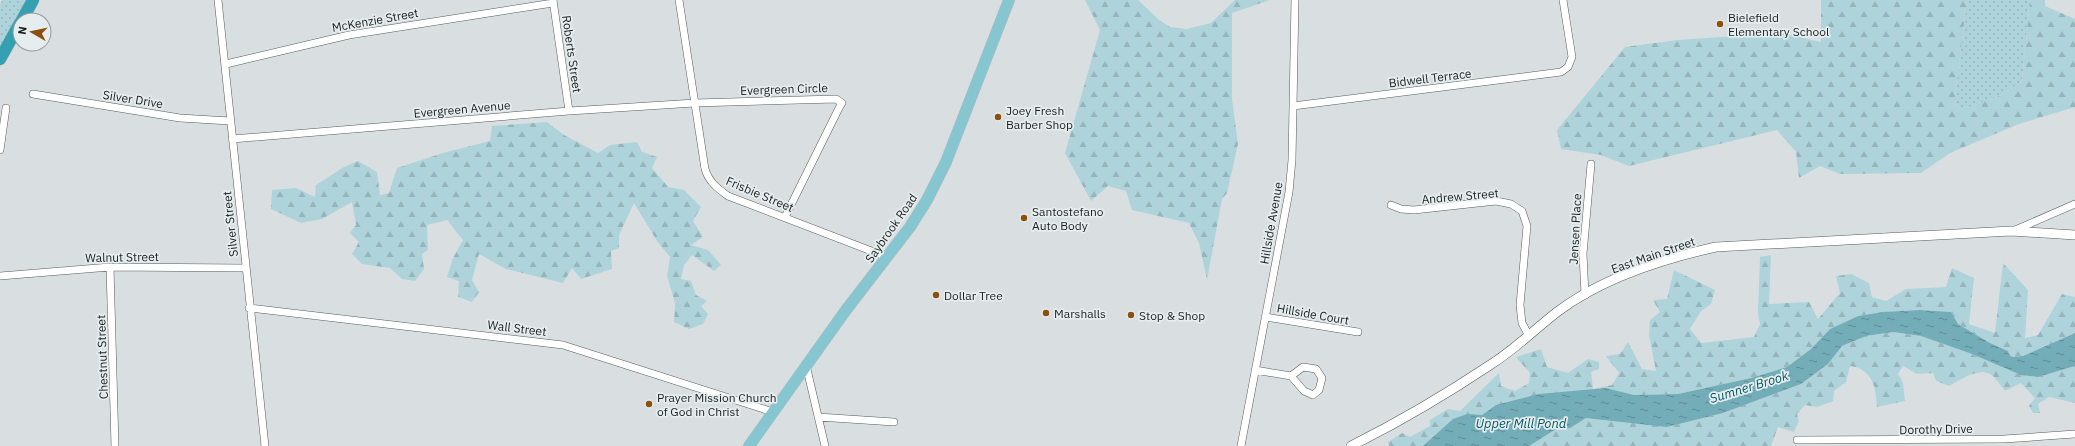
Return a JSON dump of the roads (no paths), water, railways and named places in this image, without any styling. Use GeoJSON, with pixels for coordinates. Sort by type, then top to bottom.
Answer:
{"type":"FeatureCollection","features":[{"type":"Feature","properties":{"kind":"highway"},"geometry":{"type":"LineString","coordinates":[[26,12],[33,0]]}},
{"type":"Feature","properties":{"kind":"highway"},"geometry":{"type":"LineString","coordinates":[[0,59],[12,37]]}},
{"type":"Feature","properties":{"kind":"main road","name":"Saybrook Road"},"geometry":{"type":"LineString","coordinates":[[749,446],[806,365],[887,257],[927,200],[946,162],[1009,0]]}},
{"type":"Feature","properties":{"kind":"main road","name":"East Main Street"},"geometry":{"type":"LineString","coordinates":[[1351,446],[1409,416],[1492,364],[1529,336],[1557,312],[1585,295],[1620,278],[1657,264],[1716,247],[2011,232],[2075,235]]}},
{"type":"Feature","properties":{"kind":"street","name":"Silver Street"},"geometry":{"type":"LineString","coordinates":[[218,0],[226,64],[230,121],[245,268],[265,446]]}},
{"type":"Feature","properties":{"kind":"street","name":"Frisbie Street"},"geometry":{"type":"LineString","coordinates":[[679,0],[704,169],[714,186],[728,196],[887,257]]}},
{"type":"Feature","properties":{"kind":"street","name":"Hillside Avenue"},"geometry":{"type":"LineString","coordinates":[[1241,446],[1288,192],[1292,160],[1295,0]]}},
{"type":"Feature","properties":{"kind":"street","name":"Bidwell Terrace"},"geometry":{"type":"LineString","coordinates":[[1293,106],[1561,72],[1568,67],[1572,57],[1563,0]]}},
{"type":"Feature","properties":{"kind":"street","name":"McKenzie Street"},"geometry":{"type":"LineString","coordinates":[[226,64],[350,35],[553,2]]}},
{"type":"Feature","properties":{"kind":"street","name":"Roberts Street"},"geometry":{"type":"LineString","coordinates":[[553,2],[569,111]]}},
{"type":"Feature","properties":{"kind":"street","name":"Silver Drive"},"geometry":{"type":"LineString","coordinates":[[33,94],[180,118],[230,121]]}},
{"type":"Feature","properties":{"kind":"street","name":"Evergreen Circle"},"geometry":{"type":"LineString","coordinates":[[695,103],[828,98],[840,101],[839,110],[785,217]]}},
{"type":"Feature","properties":{"kind":"street","name":"Evergreen Avenue"},"geometry":{"type":"LineString","coordinates":[[232,139],[569,111],[695,103]]}},
{"type":"Feature","properties":{"kind":"street"},"geometry":{"type":"LineString","coordinates":[[0,150],[6,108]]}},
{"type":"Feature","properties":{"kind":"street","name":"Jensen Place"},"geometry":{"type":"LineString","coordinates":[[1585,295],[1583,254],[1591,164]]}},
{"type":"Feature","properties":{"kind":"street","name":"Andrew Street"},"geometry":{"type":"LineString","coordinates":[[1391,205],[1401,209],[1414,210],[1496,201],[1511,204],[1522,211],[1527,226],[1520,306],[1522,323],[1529,336]]}},
{"type":"Feature","properties":{"kind":"street"},"geometry":{"type":"LineString","coordinates":[[2011,232],[2075,204]]}},
{"type":"Feature","properties":{"kind":"street","name":"Walnut Street"},"geometry":{"type":"LineString","coordinates":[[0,276],[110,267],[245,268]]}},
{"type":"Feature","properties":{"kind":"street","name":"Chestnut Street"},"geometry":{"type":"LineString","coordinates":[[110,267],[116,446]]}},
{"type":"Feature","properties":{"kind":"street","name":"Wall Street"},"geometry":{"type":"LineString","coordinates":[[250,308],[563,345],[773,412]]}},
{"type":"Feature","properties":{"kind":"street","name":"Hillside Court"},"geometry":{"type":"LineString","coordinates":[[1265,317],[1358,332]]}},
{"type":"Feature","properties":{"kind":"street"},"geometry":{"type":"LineString","coordinates":[[806,365],[825,446]]}},
{"type":"Feature","properties":{"kind":"street"},"geometry":{"type":"LineString","coordinates":[[1255,370],[1291,376],[1308,394],[1313,395],[1319,390],[1322,378],[1316,369],[1303,367],[1291,376]]}},
{"type":"Feature","properties":{"kind":"street"},"geometry":{"type":"LineString","coordinates":[[818,417],[894,422]]}},
{"type":"Feature","properties":{"kind":"street","name":"Dorothy Drive"},"geometry":{"type":"LineString","coordinates":[[1797,440],[1854,443],[2004,439],[2075,434]]}},
{"type":"Feature","properties":{"kind":"water"},"geometry":{"type":"Polygon","coordinates":[[[1920,310],[1951,312],[1958,324],[1990,343],[2008,351],[2010,356],[2014,357],[2023,356],[2075,333],[2075,366],[2038,377],[2021,375],[1972,354],[1921,336],[1893,332],[1866,336],[1842,346],[1828,364],[1801,384],[1723,413],[1667,427],[1586,418],[1570,428],[1556,429],[1529,446],[1423,446],[1453,419],[1467,414],[1482,415],[1496,405],[1539,394],[1606,388],[1634,395],[1678,394],[1751,378],[1787,367],[1811,349],[1830,329],[1858,316],[1883,312],[1920,310]]]}},
{"type":"Feature","properties":{"kind":"place","name":"Bielefield Elementary School"},"geometry":{"type":"Point","coordinates":[1720,24]}},
{"type":"Feature","properties":{"kind":"place","name":"Joey Fresh Barber Shop"},"geometry":{"type":"Point","coordinates":[998,117]}},
{"type":"Feature","properties":{"kind":"place","name":"Santostefano Auto Body"},"geometry":{"type":"Point","coordinates":[1024,218]}},
{"type":"Feature","properties":{"kind":"place","name":"Dollar Tree"},"geometry":{"type":"Point","coordinates":[936,295]}},
{"type":"Feature","properties":{"kind":"place","name":"Marshalls"},"geometry":{"type":"Point","coordinates":[1046,313]}},
{"type":"Feature","properties":{"kind":"place","name":"Stop & Shop"},"geometry":{"type":"Point","coordinates":[1131,315]}},
{"type":"Feature","properties":{"kind":"place","name":"Prayer Mission Church of God in Christ"},"geometry":{"type":"Point","coordinates":[649,404]}},
{"type":"Feature","properties":{"kind":"water label","name":"Sumner Brook"},"geometry":{"type":"Point","coordinates":[1749,387]}},
{"type":"Feature","properties":{"kind":"water label","name":"Upper Mill Pond"},"geometry":{"type":"Point","coordinates":[1521,423]}}]}
